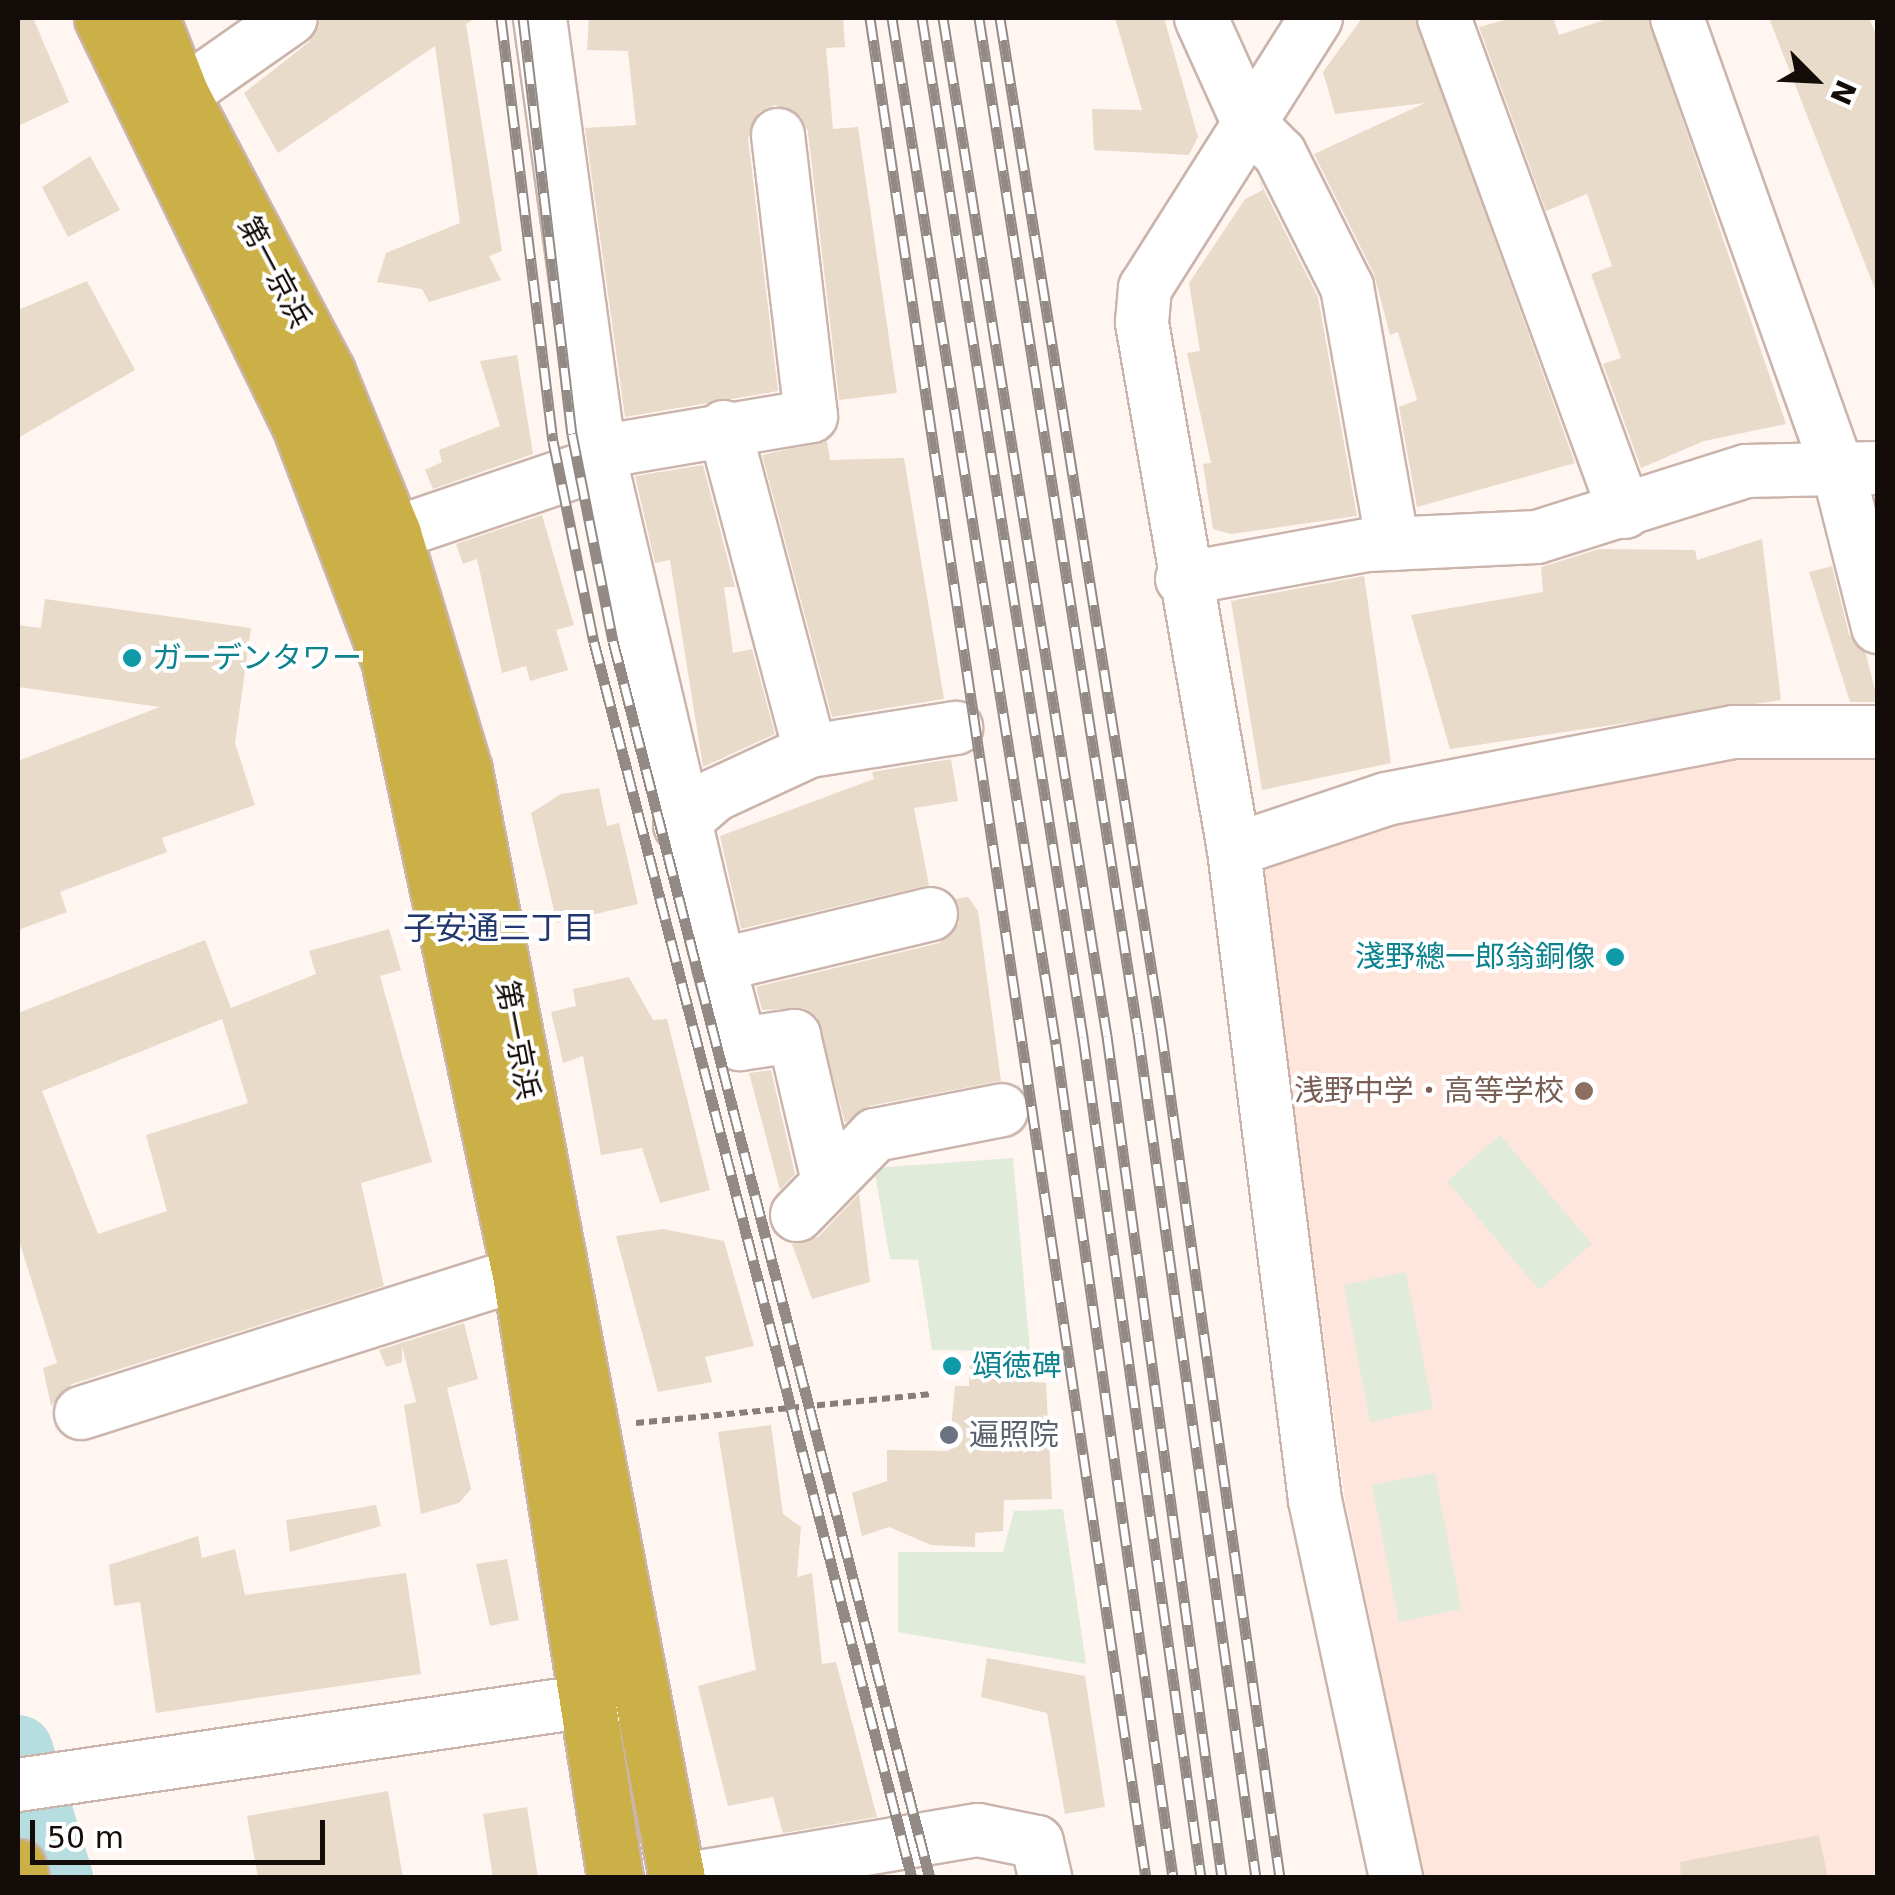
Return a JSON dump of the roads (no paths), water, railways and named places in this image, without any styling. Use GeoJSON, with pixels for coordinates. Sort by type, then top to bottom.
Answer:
{"type":"FeatureCollection","features":[{"type":"Feature","properties":{"kind":"highway","name":"第一京浜"},"geometry":{"type":"LineString","coordinates":[[102,18],[299,423],[390,660],[520,1274],[582,1702],[615,1878]]}},
{"type":"Feature","properties":{"kind":"highway","name":"第一京浜"},"geometry":{"type":"LineString","coordinates":[[151,18],[181,96],[327,372],[393,534],[464,770],[677,1878]]}},
{"type":"Feature","properties":{"kind":"highway"},"geometry":{"type":"LineString","coordinates":[[18,1867],[21,1878]]}},
{"type":"Feature","properties":{"kind":"street"},"geometry":{"type":"LineString","coordinates":[[181,96],[291,18]]}},
{"type":"Feature","properties":{"kind":"street"},"geometry":{"type":"LineString","coordinates":[[540,18],[600,457],[680,826],[740,1044],[794,1036],[812,1196],[875,1135],[1002,1110]]}},
{"type":"Feature","properties":{"kind":"street"},"geometry":{"type":"LineString","coordinates":[[1201,18],[1248,122],[1280,154],[1347,287],[1393,544]]}},
{"type":"Feature","properties":{"kind":"street"},"geometry":{"type":"LineString","coordinates":[[1316,18],[1145,288],[1142,323],[1182,579],[1234,850],[1315,1500],[1396,1878]]}},
{"type":"Feature","properties":{"kind":"street"},"geometry":{"type":"LineString","coordinates":[[1444,18],[1624,512]]}},
{"type":"Feature","properties":{"kind":"street"},"geometry":{"type":"LineString","coordinates":[[1677,18],[1858,468],[1878,628]]}},
{"type":"Feature","properties":{"kind":"street"},"geometry":{"type":"LineString","coordinates":[[393,534],[600,457],[724,427],[811,416],[778,135]]}},
{"type":"Feature","properties":{"kind":"street"},"geometry":{"type":"LineString","coordinates":[[724,427],[810,751]]}},
{"type":"Feature","properties":{"kind":"street"},"geometry":{"type":"LineString","coordinates":[[1182,579],[1393,544],[1537,537],[1746,471],[1858,468]]}},
{"type":"Feature","properties":{"kind":"street"},"geometry":{"type":"LineString","coordinates":[[680,826],[715,795],[810,751],[956,728]]}},
{"type":"Feature","properties":{"kind":"street"},"geometry":{"type":"LineString","coordinates":[[1234,850],[1386,799],[1714,736],[1878,732]]}},
{"type":"Feature","properties":{"kind":"street"},"geometry":{"type":"LineString","coordinates":[[719,966],[931,914]]}},
{"type":"Feature","properties":{"kind":"street"},"geometry":{"type":"LineString","coordinates":[[81,1413],[520,1274]]}},
{"type":"Feature","properties":{"kind":"street"},"geometry":{"type":"LineString","coordinates":[[18,1785],[641,1694]]}},
{"type":"Feature","properties":{"kind":"street"},"geometry":{"type":"LineString","coordinates":[[694,1878],[978,1830],[1037,1842],[1045,1878]]}},
{"type":"Feature","properties":{"kind":"waterway"},"geometry":{"type":"LineString","coordinates":[[18,1750],[58,1878]]}},
{"type":"Feature","properties":{"kind":"railway"},"geometry":{"type":"LineString","coordinates":[[501,18],[553,441],[594,642],[912,1878]]}},
{"type":"Feature","properties":{"kind":"railway"},"geometry":{"type":"LineString","coordinates":[[523,18],[572,434],[613,641],[930,1878]]}},
{"type":"Feature","properties":{"kind":"railway"},"geometry":{"type":"LineString","coordinates":[[870,18],[1146,1878]]}},
{"type":"Feature","properties":{"kind":"railway"},"geometry":{"type":"LineString","coordinates":[[892,18],[1056,1044],[1173,1878]]}},
{"type":"Feature","properties":{"kind":"railway"},"geometry":{"type":"LineString","coordinates":[[922,18],[1083,1037],[1201,1878]]}},
{"type":"Feature","properties":{"kind":"railway"},"geometry":{"type":"LineString","coordinates":[[943,18],[1107,1036],[1222,1878]]}},
{"type":"Feature","properties":{"kind":"railway"},"geometry":{"type":"LineString","coordinates":[[979,18],[1138,1033],[1256,1878]]}},
{"type":"Feature","properties":{"kind":"railway"},"geometry":{"type":"LineString","coordinates":[[1000,18],[1161,1029],[1280,1878]]}},
{"type":"Feature","properties":{"kind":"place","name":"ガーデンタワー"},"geometry":{"type":"Point","coordinates":[132,658]}},
{"type":"Feature","properties":{"kind":"place","name":"淺野總一郎翁銅像"},"geometry":{"type":"Point","coordinates":[1615,957]}},
{"type":"Feature","properties":{"kind":"place","name":"浅野中学・高等学校"},"geometry":{"type":"Point","coordinates":[1584,1091]}},
{"type":"Feature","properties":{"kind":"place","name":"頌徳碑"},"geometry":{"type":"Point","coordinates":[952,1366]}},
{"type":"Feature","properties":{"kind":"place","name":"遍照院"},"geometry":{"type":"Point","coordinates":[949,1435]}},
{"type":"Feature","properties":{"kind":"district","name":"子安通三丁目"},"geometry":{"type":"Point","coordinates":[499,928]}}]}
